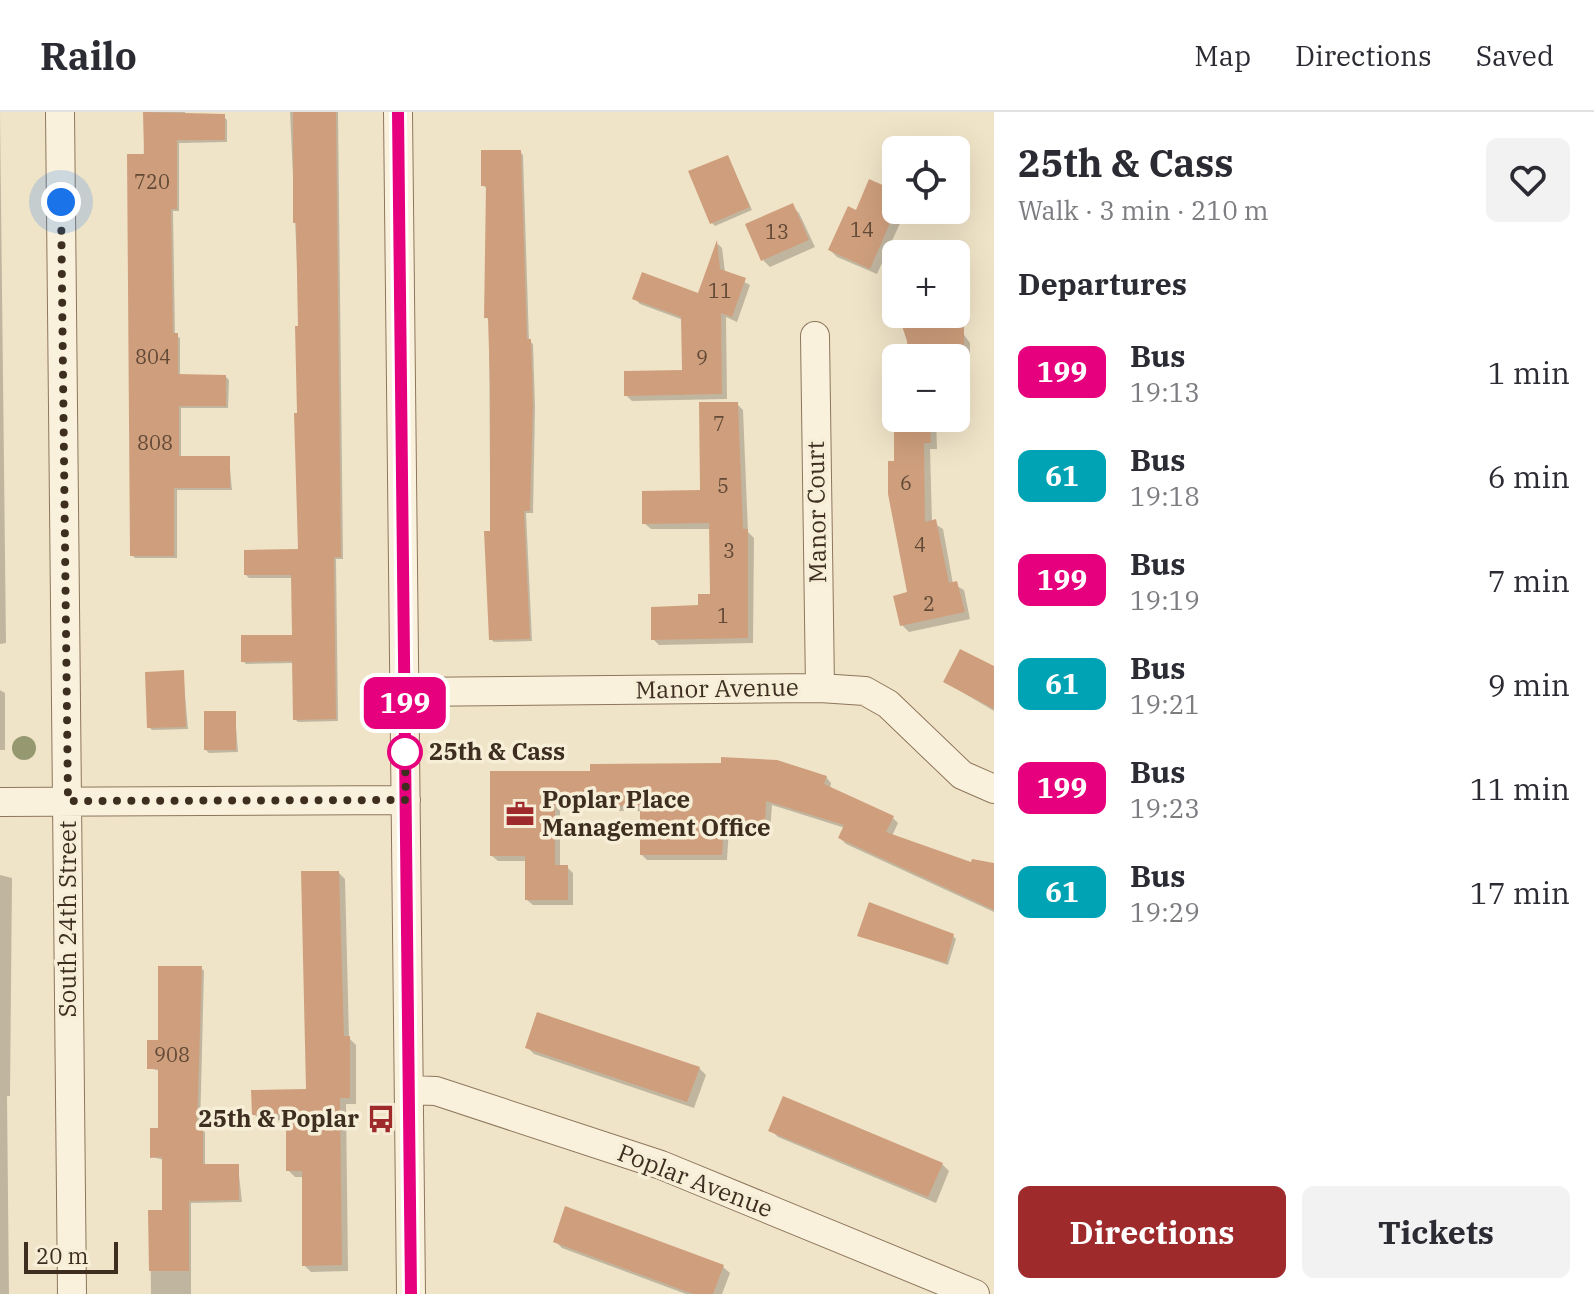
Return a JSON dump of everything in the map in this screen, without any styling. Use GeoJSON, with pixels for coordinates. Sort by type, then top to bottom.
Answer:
{"type":"FeatureCollection","features":[{"type":"Feature","properties":{"kind":"street","name":"South 24th Street"},"geometry":{"type":"LineString","coordinates":[[60,112],[72,1294]]}},
{"type":"Feature","properties":{"kind":"street"},"geometry":{"type":"LineString","coordinates":[[398,112],[411,1294]]}},
{"type":"Feature","properties":{"kind":"street","name":"Manor Court"},"geometry":{"type":"LineString","coordinates":[[815,336],[820,688]]}},
{"type":"Feature","properties":{"kind":"street","name":"Manor Avenue"},"geometry":{"type":"LineString","coordinates":[[405,692],[820,688],[865,691],[888,704],[962,775],[994,789]]}},
{"type":"Feature","properties":{"kind":"street"},"geometry":{"type":"LineString","coordinates":[[0,802],[406,800]]}},
{"type":"Feature","properties":{"kind":"street","name":"Poplar Avenue"},"geometry":{"type":"LineString","coordinates":[[409,1090],[436,1091],[661,1165],[975,1294]]}},
{"type":"Feature","properties":{"kind":"building"},"geometry":{"type":"Polygon","coordinates":[[[143,112],[225,114],[225,140],[177,140],[177,209],[171,209],[173,333],[178,333],[178,374],[226,375],[226,406],[179,406],[179,456],[230,456],[230,488],[174,488],[174,556],[130,556],[127,154],[144,154],[143,112]]]}},
{"type":"Feature","properties":{"kind":"building"},"geometry":{"type":"Polygon","coordinates":[[[293,112],[336,112],[341,557],[334,557],[336,719],[293,720],[292,661],[241,662],[241,635],[292,635],[291,575],[244,575],[244,550],[298,549],[294,413],[297,413],[295,326],[298,326],[296,223],[293,223],[293,112]]]}},
{"type":"Feature","properties":{"kind":"building"},"geometry":{"type":"Polygon","coordinates":[[[481,150],[521,150],[527,339],[531,339],[533,403],[530,511],[524,511],[530,639],[489,640],[484,531],[490,531],[490,384],[488,318],[484,318],[486,186],[481,186],[481,150]]]}},
{"type":"Feature","properties":{"kind":"building"},"geometry":{"type":"Polygon","coordinates":[[[728,155],[750,207],[710,224],[688,171],[728,155]]]}},
{"type":"Feature","properties":{"kind":"building"},"geometry":{"type":"Polygon","coordinates":[[[869,179],[882,185],[882,224],[890,224],[870,269],[828,250],[848,206],[856,210],[869,179]]]}},
{"type":"Feature","properties":{"kind":"building"},"geometry":{"type":"Polygon","coordinates":[[[793,203],[809,240],[761,261],[745,224],[793,203]]]}},
{"type":"Feature","properties":{"kind":"building"},"geometry":{"type":"Polygon","coordinates":[[[717,240],[720,269],[746,278],[732,317],[721,313],[722,394],[624,396],[624,371],[682,370],[681,317],[632,299],[642,272],[698,293],[717,240]]]}},
{"type":"Feature","properties":{"kind":"building"},"geometry":{"type":"Polygon","coordinates":[[[903,328],[964,328],[964,344],[907,344],[903,328]]]}},
{"type":"Feature","properties":{"kind":"building"},"geometry":{"type":"Polygon","coordinates":[[[699,402],[738,402],[743,529],[748,529],[748,638],[651,640],[651,607],[698,605],[698,594],[710,594],[709,523],[642,524],[642,491],[700,490],[699,402]]]}},
{"type":"Feature","properties":{"kind":"building"},"geometry":{"type":"Polygon","coordinates":[[[894,432],[931,432],[931,443],[924,443],[925,522],[936,519],[949,583],[957,581],[965,612],[900,626],[893,596],[907,592],[888,494],[888,461],[894,461],[894,432]]]}},
{"type":"Feature","properties":{"kind":"building"},"geometry":{"type":"Polygon","coordinates":[[[960,649],[994,666],[994,709],[943,682],[960,649]]]}},
{"type":"Feature","properties":{"kind":"building"},"geometry":{"type":"Polygon","coordinates":[[[184,670],[186,727],[147,728],[145,672],[184,670]]]}},
{"type":"Feature","properties":{"kind":"building"},"geometry":{"type":"Polygon","coordinates":[[[204,711],[236,711],[236,750],[204,750],[204,711]]]}},
{"type":"Feature","properties":{"kind":"building"},"geometry":{"type":"Polygon","coordinates":[[[721,757],[777,760],[827,776],[824,784],[894,816],[886,832],[971,862],[972,859],[994,863],[994,910],[838,838],[844,825],[766,801],[765,826],[724,823],[722,855],[640,855],[640,806],[555,806],[555,865],[568,865],[568,900],[525,900],[525,856],[490,856],[490,771],[590,771],[590,764],[721,763],[721,757]]]}},
{"type":"Feature","properties":{"kind":"building"},"geometry":{"type":"Polygon","coordinates":[[[301,871],[339,871],[344,1036],[350,1036],[350,1098],[340,1098],[342,1265],[302,1266],[302,1171],[286,1171],[286,1114],[252,1115],[251,1090],[306,1089],[301,871]]]}},
{"type":"Feature","properties":{"kind":"building"},"geometry":{"type":"Polygon","coordinates":[[[869,902],[954,934],[946,963],[857,936],[869,902]]]}},
{"type":"Feature","properties":{"kind":"building"},"geometry":{"type":"Polygon","coordinates":[[[158,966],[202,966],[197,1127],[203,1127],[203,1164],[239,1164],[239,1200],[189,1201],[189,1271],[149,1271],[148,1210],[162,1210],[162,1157],[150,1158],[150,1128],[158,1128],[158,1069],[147,1069],[147,1040],[158,1040],[158,966]]]}},
{"type":"Feature","properties":{"kind":"building"},"geometry":{"type":"Polygon","coordinates":[[[537,1012],[700,1067],[687,1102],[525,1048],[537,1012]]]}},
{"type":"Feature","properties":{"kind":"building"},"geometry":{"type":"Polygon","coordinates":[[[783,1096],[943,1163],[928,1197],[768,1131],[783,1096]]]}},
{"type":"Feature","properties":{"kind":"building"},"geometry":{"type":"Polygon","coordinates":[[[565,1206],[724,1265],[713,1294],[693,1294],[553,1242],[565,1206]]]}},
{"type":"Feature","properties":{"kind":"bus line","name":"199"},"geometry":{"type":"LineString","coordinates":[[398,112],[411,1294]]}},
{"type":"Feature","properties":{"kind":"place","name":"25th & Cass"},"geometry":{"type":"Point","coordinates":[405,752]}},
{"type":"Feature","properties":{"kind":"place","name":"Poplar Place Management Office"},"geometry":{"type":"Point","coordinates":[520,814]}},
{"type":"Feature","properties":{"kind":"place","name":"25th & Poplar"},"geometry":{"type":"Point","coordinates":[381,1119]}},
{"type":"Feature","properties":{"kind":"route"},"geometry":{"type":"LineString","coordinates":[[61,202],[68,801],[406,800],[405,752]]}}]}
